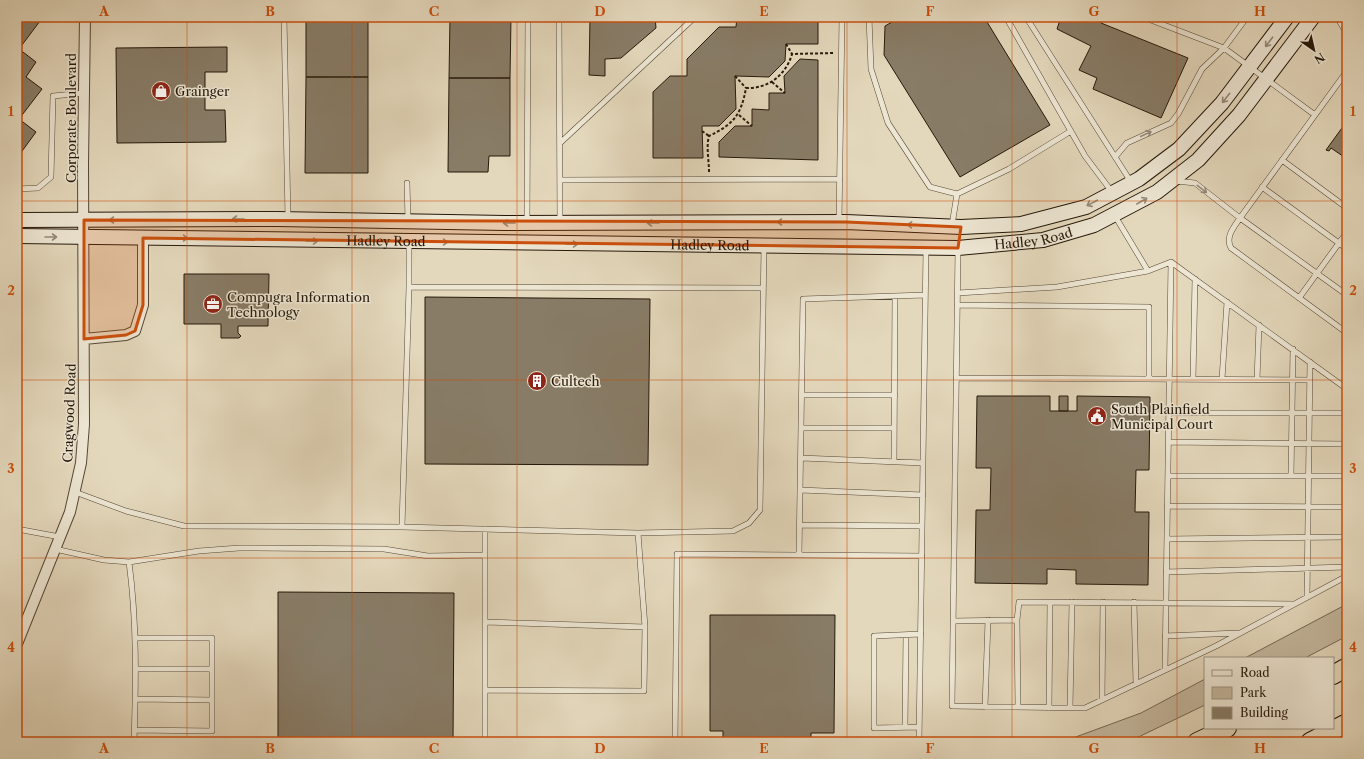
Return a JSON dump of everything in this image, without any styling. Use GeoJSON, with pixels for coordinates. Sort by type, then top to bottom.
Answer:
{"type":"FeatureCollection","features":[{"type":"Feature","properties":{"kind":"highway"},"geometry":{"type":"LineString","coordinates":[[1334,674],[1347,667]]}},
{"type":"Feature","properties":{"kind":"highway"},"geometry":{"type":"LineString","coordinates":[[1310,742],[1347,723]]}},
{"type":"Feature","properties":{"kind":"highway"},"geometry":{"type":"LineString","coordinates":[[1197,742],[1225,729]]}},
{"type":"Feature","properties":{"kind":"main road","name":"Hadley Road"},"geometry":{"type":"LineString","coordinates":[[17,220],[288,219],[527,223],[839,222],[956,226],[1021,224],[1086,207],[1132,183],[1179,149],[1222,103],[1287,17]]}},
{"type":"Feature","properties":{"kind":"main road","name":"Hadley Road"},"geometry":{"type":"LineString","coordinates":[[17,236],[926,248],[958,248],[1043,240],[1094,225],[1114,215],[1156,192],[1198,160],[1239,115],[1313,17]]}},
{"type":"Feature","properties":{"kind":"main road"},"geometry":{"type":"LineString","coordinates":[[956,226],[958,248]]}},
{"type":"Feature","properties":{"kind":"street","name":"Corporate Boulevard"},"geometry":{"type":"LineString","coordinates":[[84,220],[85,17]]}},
{"type":"Feature","properties":{"kind":"street","name":"Cragwood Road"},"geometry":{"type":"LineString","coordinates":[[17,644],[70,512],[81,463],[84,424],[84,220]]}},
{"type":"Feature","properties":{"kind":"street"},"geometry":{"type":"LineString","coordinates":[[84,339],[126,335],[135,332],[143,305],[143,238]]}},
{"type":"Feature","properties":{"kind":"lane"},"geometry":{"type":"LineString","coordinates":[[284,17],[288,219]]}},
{"type":"Feature","properties":{"kind":"lane"},"geometry":{"type":"LineString","coordinates":[[527,223],[528,17]]}},
{"type":"Feature","properties":{"kind":"lane"},"geometry":{"type":"LineString","coordinates":[[560,17],[560,223]]}},
{"type":"Feature","properties":{"kind":"lane"},"geometry":{"type":"LineString","coordinates":[[560,143],[695,17]]}},
{"type":"Feature","properties":{"kind":"lane"},"geometry":{"type":"LineString","coordinates":[[839,222],[842,17]]}},
{"type":"Feature","properties":{"kind":"lane"},"geometry":{"type":"LineString","coordinates":[[869,17],[871,69],[888,122],[930,187],[957,194],[1009,169],[1071,131]]}},
{"type":"Feature","properties":{"kind":"lane"},"geometry":{"type":"LineString","coordinates":[[1006,17],[1085,156],[1113,193]]}},
{"type":"Feature","properties":{"kind":"lane"},"geometry":{"type":"LineString","coordinates":[[1026,17],[1132,183]]}},
{"type":"Feature","properties":{"kind":"lane"},"geometry":{"type":"LineString","coordinates":[[1143,17],[1224,48],[1315,115]]}},
{"type":"Feature","properties":{"kind":"lane"},"geometry":{"type":"LineString","coordinates":[[1115,157],[1127,143],[1171,123],[1186,102],[1190,90],[1202,69],[1224,48],[1247,17]]}},
{"type":"Feature","properties":{"kind":"lane"},"geometry":{"type":"LineString","coordinates":[[1336,17],[1347,34]]}},
{"type":"Feature","properties":{"kind":"lane"},"geometry":{"type":"LineString","coordinates":[[1347,71],[1240,218],[1230,233],[1229,243],[1231,248],[1347,333]]}},
{"type":"Feature","properties":{"kind":"lane"},"geometry":{"type":"LineString","coordinates":[[17,189],[38,188],[51,177],[53,96],[84,93]]}},
{"type":"Feature","properties":{"kind":"lane"},"geometry":{"type":"LineString","coordinates":[[1282,160],[1347,208]]}},
{"type":"Feature","properties":{"kind":"lane"},"geometry":{"type":"LineString","coordinates":[[560,180],[840,179]]}},
{"type":"Feature","properties":{"kind":"lane"},"geometry":{"type":"LineString","coordinates":[[1166,185],[1180,180],[1195,183],[1240,218],[1347,295]]}},
{"type":"Feature","properties":{"kind":"lane"},"geometry":{"type":"LineString","coordinates":[[407,183],[408,221]]}},
{"type":"Feature","properties":{"kind":"lane"},"geometry":{"type":"LineString","coordinates":[[1262,187],[1347,248]]}},
{"type":"Feature","properties":{"kind":"lane"},"geometry":{"type":"LineString","coordinates":[[956,226],[957,194]]}},
{"type":"Feature","properties":{"kind":"lane"},"geometry":{"type":"LineString","coordinates":[[1114,215],[1148,271]]}},
{"type":"Feature","properties":{"kind":"lane"},"geometry":{"type":"LineString","coordinates":[[1299,298],[1347,232]]}},
{"type":"Feature","properties":{"kind":"lane"},"geometry":{"type":"LineString","coordinates":[[402,527],[409,242]]}},
{"type":"Feature","properties":{"kind":"lane"},"geometry":{"type":"LineString","coordinates":[[75,492],[126,511],[184,526],[402,527],[638,533],[733,531],[750,523],[760,510],[764,246]]}},
{"type":"Feature","properties":{"kind":"lane"},"geometry":{"type":"LineString","coordinates":[[919,742],[926,248]]}},
{"type":"Feature","properties":{"kind":"lane"},"geometry":{"type":"LineString","coordinates":[[958,248],[952,706],[1085,708],[1240,633],[1347,576]]}},
{"type":"Feature","properties":{"kind":"lane"},"geometry":{"type":"LineString","coordinates":[[958,293],[1057,287],[1148,271],[1171,262]]}},
{"type":"Feature","properties":{"kind":"lane"},"geometry":{"type":"LineString","coordinates":[[1171,262],[1347,389]]}},
{"type":"Feature","properties":{"kind":"lane"},"geometry":{"type":"LineString","coordinates":[[1165,670],[1171,262]]}},
{"type":"Feature","properties":{"kind":"lane"},"geometry":{"type":"LineString","coordinates":[[1193,379],[1195,279]]}},
{"type":"Feature","properties":{"kind":"lane"},"geometry":{"type":"LineString","coordinates":[[409,287],[763,288]]}},
{"type":"Feature","properties":{"kind":"lane"},"geometry":{"type":"LineString","coordinates":[[799,555],[803,299],[926,295]]}},
{"type":"Feature","properties":{"kind":"lane"},"geometry":{"type":"LineString","coordinates":[[894,462],[895,296]]}},
{"type":"Feature","properties":{"kind":"lane"},"geometry":{"type":"LineString","coordinates":[[1222,379],[1227,302]]}},
{"type":"Feature","properties":{"kind":"lane"},"geometry":{"type":"LineString","coordinates":[[957,305],[1149,307],[1149,378]]}},
{"type":"Feature","properties":{"kind":"lane"},"geometry":{"type":"LineString","coordinates":[[1257,380],[1259,325]]}},
{"type":"Feature","properties":{"kind":"lane"},"geometry":{"type":"LineString","coordinates":[[1291,476],[1293,349]]}},
{"type":"Feature","properties":{"kind":"lane"},"geometry":{"type":"LineString","coordinates":[[1307,597],[1310,362]]}},
{"type":"Feature","properties":{"kind":"lane"},"geometry":{"type":"LineString","coordinates":[[956,378],[1170,378],[1310,380]]}},
{"type":"Feature","properties":{"kind":"lane"},"geometry":{"type":"LineString","coordinates":[[802,395],[895,395]]}},
{"type":"Feature","properties":{"kind":"lane"},"geometry":{"type":"LineString","coordinates":[[1169,413],[1347,413]]}},
{"type":"Feature","properties":{"kind":"lane"},"geometry":{"type":"LineString","coordinates":[[801,428],[894,428]]}},
{"type":"Feature","properties":{"kind":"lane"},"geometry":{"type":"LineString","coordinates":[[1168,442],[1347,444]]}},
{"type":"Feature","properties":{"kind":"lane"},"geometry":{"type":"LineString","coordinates":[[801,458],[923,463]]}},
{"type":"Feature","properties":{"kind":"lane"},"geometry":{"type":"LineString","coordinates":[[1168,476],[1347,476]]}},
{"type":"Feature","properties":{"kind":"lane"},"geometry":{"type":"LineString","coordinates":[[800,490],[923,495]]}},
{"type":"Feature","properties":{"kind":"lane"},"geometry":{"type":"LineString","coordinates":[[1167,506],[1347,507]]}},
{"type":"Feature","properties":{"kind":"lane"},"geometry":{"type":"LineString","coordinates":[[800,525],[922,526]]}},
{"type":"Feature","properties":{"kind":"lane"},"geometry":{"type":"LineString","coordinates":[[485,529],[485,742]]}},
{"type":"Feature","properties":{"kind":"lane"},"geometry":{"type":"LineString","coordinates":[[17,530],[60,537]]}},
{"type":"Feature","properties":{"kind":"lane"},"geometry":{"type":"LineString","coordinates":[[486,690],[644,691],[645,627],[638,533]]}},
{"type":"Feature","properties":{"kind":"lane"},"geometry":{"type":"LineString","coordinates":[[1167,539],[1347,537]]}},
{"type":"Feature","properties":{"kind":"lane"},"geometry":{"type":"LineString","coordinates":[[55,549],[104,560],[129,562],[199,551],[239,548],[384,549],[428,556],[485,555]]}},
{"type":"Feature","properties":{"kind":"lane"},"geometry":{"type":"LineString","coordinates":[[675,742],[677,554],[922,556]]}},
{"type":"Feature","properties":{"kind":"lane"},"geometry":{"type":"LineString","coordinates":[[129,562],[134,594],[134,742]]}},
{"type":"Feature","properties":{"kind":"lane"},"geometry":{"type":"LineString","coordinates":[[1166,572],[1347,567]]}},
{"type":"Feature","properties":{"kind":"lane"},"geometry":{"type":"LineString","coordinates":[[1018,707],[1018,602],[1295,604]]}},
{"type":"Feature","properties":{"kind":"lane"},"geometry":{"type":"LineString","coordinates":[[1049,708],[1050,602]]}},
{"type":"Feature","properties":{"kind":"lane"},"geometry":{"type":"LineString","coordinates":[[1070,708],[1072,602]]}},
{"type":"Feature","properties":{"kind":"lane"},"geometry":{"type":"LineString","coordinates":[[1102,700],[1103,602]]}},
{"type":"Feature","properties":{"kind":"lane"},"geometry":{"type":"LineString","coordinates":[[1134,602],[1136,684]]}},
{"type":"Feature","properties":{"kind":"lane"},"geometry":{"type":"LineString","coordinates":[[986,706],[988,620]]}},
{"type":"Feature","properties":{"kind":"lane"},"geometry":{"type":"LineString","coordinates":[[953,621],[1017,620]]}},
{"type":"Feature","properties":{"kind":"lane"},"geometry":{"type":"LineString","coordinates":[[485,622],[645,627]]}},
{"type":"Feature","properties":{"kind":"lane"},"geometry":{"type":"LineString","coordinates":[[1165,636],[1240,633]]}},
{"type":"Feature","properties":{"kind":"lane"},"geometry":{"type":"LineString","coordinates":[[905,727],[906,634]]}},
{"type":"Feature","properties":{"kind":"lane"},"geometry":{"type":"LineString","coordinates":[[920,726],[874,728],[874,636],[921,634]]}},
{"type":"Feature","properties":{"kind":"lane"},"geometry":{"type":"LineString","coordinates":[[135,638],[212,638],[212,732],[135,730]]}},
{"type":"Feature","properties":{"kind":"lane"},"geometry":{"type":"LineString","coordinates":[[135,669],[212,669]]}},
{"type":"Feature","properties":{"kind":"lane"},"geometry":{"type":"LineString","coordinates":[[135,699],[212,700]]}},
{"type":"Feature","properties":{"kind":"path"},"geometry":{"type":"LineString","coordinates":[[786,44],[792,54]]}},
{"type":"Feature","properties":{"kind":"path"},"geometry":{"type":"LineString","coordinates":[[792,54],[841,53]]}},
{"type":"Feature","properties":{"kind":"path"},"geometry":{"type":"LineString","coordinates":[[735,76],[746,88],[767,86],[782,73],[792,54]]}},
{"type":"Feature","properties":{"kind":"path"},"geometry":{"type":"LineString","coordinates":[[772,82],[785,93]]}},
{"type":"Feature","properties":{"kind":"path"},"geometry":{"type":"LineString","coordinates":[[709,179],[709,152],[707,145],[709,136],[730,124],[739,115],[744,103],[746,88]]}},
{"type":"Feature","properties":{"kind":"path"},"geometry":{"type":"LineString","coordinates":[[739,115],[752,126]]}},
{"type":"Feature","properties":{"kind":"path"},"geometry":{"type":"LineString","coordinates":[[702,131],[709,136]]}},
{"type":"Feature","properties":{"kind":"highlighted area"},"geometry":{"type":"Polygon","coordinates":[[[84,220],[846,222],[961,227],[958,248],[143,238],[143,305],[135,331],[126,335],[84,339],[84,220]]]}},
{"type":"Feature","properties":{"kind":"green space"},"geometry":{"type":"Polygon","coordinates":[[[1347,604],[1347,636],[1307,657],[1247,657],[1347,604]]]}},
{"type":"Feature","properties":{"kind":"green space"},"geometry":{"type":"Polygon","coordinates":[[[1204,680],[1204,705],[1128,742],[1062,742],[1141,713],[1204,680]]]}},
{"type":"Feature","properties":{"kind":"building"},"geometry":{"type":"Polygon","coordinates":[[[17,17],[34,17],[40,21],[19,49],[36,62],[26,77],[42,89],[19,119],[36,132],[17,158],[17,17]]]}},
{"type":"Feature","properties":{"kind":"building"},"geometry":{"type":"Polygon","coordinates":[[[306,17],[368,17],[368,77],[306,77],[306,17]]]}},
{"type":"Feature","properties":{"kind":"building"},"geometry":{"type":"Polygon","coordinates":[[[450,17],[511,17],[510,78],[449,78],[450,17]]]}},
{"type":"Feature","properties":{"kind":"building"},"geometry":{"type":"Polygon","coordinates":[[[590,17],[655,17],[656,28],[621,58],[605,59],[605,76],[589,75],[590,17]]]}},
{"type":"Feature","properties":{"kind":"building"},"geometry":{"type":"Polygon","coordinates":[[[737,17],[818,17],[818,44],[786,44],[785,61],[769,77],[735,76],[736,109],[719,126],[702,126],[703,158],[653,158],[653,92],[670,76],[687,76],[687,59],[719,27],[736,27],[737,17]]]}},
{"type":"Feature","properties":{"kind":"building"},"geometry":{"type":"Polygon","coordinates":[[[901,17],[984,17],[1050,125],[960,177],[884,55],[885,26],[901,17]]]}},
{"type":"Feature","properties":{"kind":"building"},"geometry":{"type":"Polygon","coordinates":[[[1061,17],[1103,18],[1101,23],[1188,58],[1161,118],[1093,89],[1097,78],[1079,70],[1091,46],[1057,29],[1061,17]]]}},
{"type":"Feature","properties":{"kind":"building","name":"Grainger"},"geometry":{"type":"Polygon","coordinates":[[[227,47],[227,72],[205,72],[205,110],[225,110],[226,142],[117,143],[116,48],[227,47]]]}},
{"type":"Feature","properties":{"kind":"building"},"geometry":{"type":"Polygon","coordinates":[[[800,59],[818,60],[818,160],[719,157],[719,142],[735,126],[752,126],[752,109],[769,110],[769,93],[785,93],[784,76],[800,59]]]}},
{"type":"Feature","properties":{"kind":"building"},"geometry":{"type":"Polygon","coordinates":[[[306,77],[368,77],[368,173],[305,173],[306,77]]]}},
{"type":"Feature","properties":{"kind":"building"},"geometry":{"type":"Polygon","coordinates":[[[449,78],[510,78],[510,156],[489,156],[488,172],[448,172],[449,78]]]}},
{"type":"Feature","properties":{"kind":"building"},"geometry":{"type":"Polygon","coordinates":[[[1347,121],[1347,159],[1331,148],[1329,151],[1326,150],[1347,121]]]}},
{"type":"Feature","properties":{"kind":"building"},"geometry":{"type":"Polygon","coordinates":[[[184,274],[269,274],[268,326],[238,326],[238,333],[241,336],[239,338],[221,338],[221,324],[184,324],[184,274]]]}},
{"type":"Feature","properties":{"kind":"building","name":"Cultech"},"geometry":{"type":"Polygon","coordinates":[[[425,297],[650,299],[648,465],[425,464],[425,297]]]}},
{"type":"Feature","properties":{"kind":"building"},"geometry":{"type":"Polygon","coordinates":[[[17,316],[19,442],[17,442],[17,316]]]}},
{"type":"Feature","properties":{"kind":"building"},"geometry":{"type":"Polygon","coordinates":[[[977,396],[1050,396],[1050,411],[1077,411],[1077,396],[1150,397],[1149,470],[1136,470],[1135,512],[1149,512],[1148,585],[1076,584],[1076,570],[1047,569],[1047,584],[975,583],[976,510],[990,510],[991,468],[976,468],[977,396]]]}},
{"type":"Feature","properties":{"kind":"building"},"geometry":{"type":"Polygon","coordinates":[[[1059,396],[1068,396],[1068,411],[1059,411],[1059,396]]]}},
{"type":"Feature","properties":{"kind":"building"},"geometry":{"type":"Polygon","coordinates":[[[278,592],[454,593],[453,742],[295,742],[295,738],[278,738],[278,592]]]}},
{"type":"Feature","properties":{"kind":"building"},"geometry":{"type":"Polygon","coordinates":[[[710,615],[835,615],[834,733],[811,733],[811,742],[723,742],[723,731],[710,731],[710,615]]]}},
{"type":"Feature","properties":{"kind":"place","name":"Grainger"},"geometry":{"type":"Point","coordinates":[161,91]}},
{"type":"Feature","properties":{"kind":"place","name":"Compugra Information Technology"},"geometry":{"type":"Point","coordinates":[213,304]}},
{"type":"Feature","properties":{"kind":"place","name":"Cultech"},"geometry":{"type":"Point","coordinates":[537,381]}},
{"type":"Feature","properties":{"kind":"place","name":"South Plainfield Municipal Court"},"geometry":{"type":"Point","coordinates":[1097,416]}}]}
